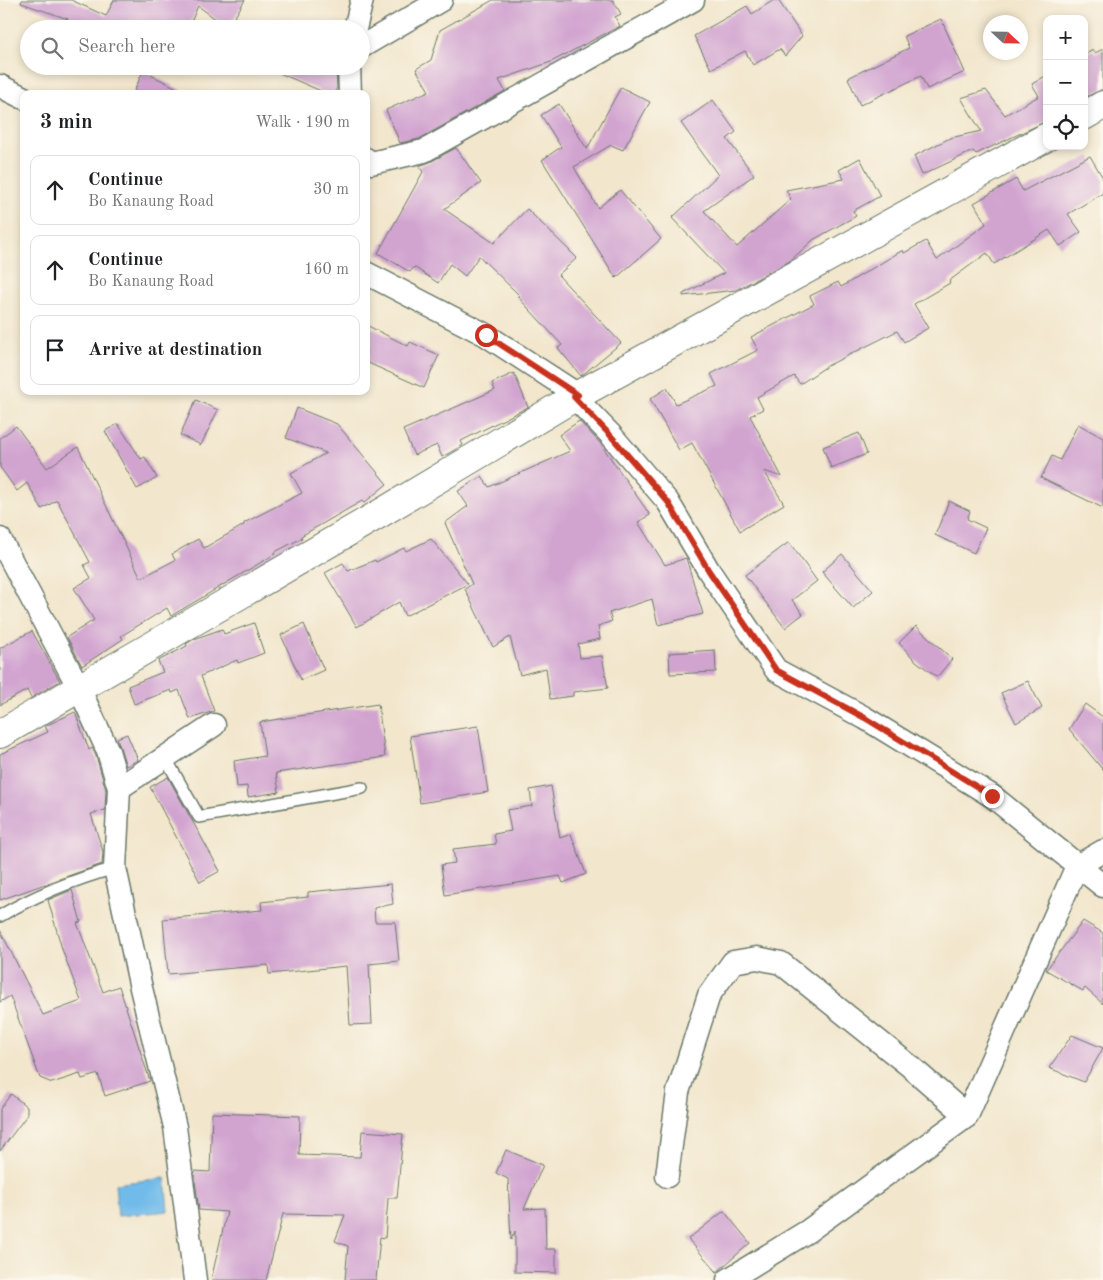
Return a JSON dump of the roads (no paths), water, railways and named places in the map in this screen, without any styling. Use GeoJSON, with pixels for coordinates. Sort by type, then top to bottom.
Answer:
{"type":"FeatureCollection","features":[{"type":"Feature","properties":{"kind":"street"},"geometry":{"type":"LineString","coordinates":[[357,20],[362,0]]}},
{"type":"Feature","properties":{"kind":"street"},"geometry":{"type":"LineString","coordinates":[[370,42],[441,0]]}},
{"type":"Feature","properties":{"kind":"street"},"geometry":{"type":"LineString","coordinates":[[370,162],[424,151],[693,0]]}},
{"type":"Feature","properties":{"kind":"street"},"geometry":{"type":"LineString","coordinates":[[349,75],[350,90]]}},
{"type":"Feature","properties":{"kind":"street"},"geometry":{"type":"LineString","coordinates":[[0,86],[20,96]]}},
{"type":"Feature","properties":{"kind":"street"},"geometry":{"type":"LineString","coordinates":[[1088,114],[1103,105]]}},
{"type":"Feature","properties":{"kind":"street"},"geometry":{"type":"LineString","coordinates":[[0,734],[380,513],[576,396],[1043,139]]}},
{"type":"Feature","properties":{"kind":"street"},"geometry":{"type":"LineString","coordinates":[[370,275],[486,335],[576,396],[668,502],[709,571],[776,670],[865,718],[992,796],[1103,886]]}},
{"type":"Feature","properties":{"kind":"street"},"geometry":{"type":"LineString","coordinates":[[0,539],[79,688],[108,751],[119,788],[114,868],[175,1127],[195,1280]]}},
{"type":"Feature","properties":{"kind":"street"},"geometry":{"type":"LineString","coordinates":[[119,788],[214,725]]}},
{"type":"Feature","properties":{"kind":"street"},"geometry":{"type":"LineString","coordinates":[[728,1280],[808,1231],[968,1116],[1076,866],[1103,851]]}},
{"type":"Feature","properties":{"kind":"street"},"geometry":{"type":"LineString","coordinates":[[667,1176],[678,1092],[709,995],[733,962],[757,958],[781,962],[968,1116]]}},
{"type":"Feature","properties":{"kind":"lane"},"geometry":{"type":"LineString","coordinates":[[165,757],[199,817],[362,788]]}},
{"type":"Feature","properties":{"kind":"lane"},"geometry":{"type":"LineString","coordinates":[[0,916],[32,897],[72,880],[114,868]]}},
{"type":"Feature","properties":{"kind":"water"},"geometry":{"type":"Polygon","coordinates":[[[165,1178],[168,1211],[118,1216],[115,1184],[165,1178]]]}}]}
